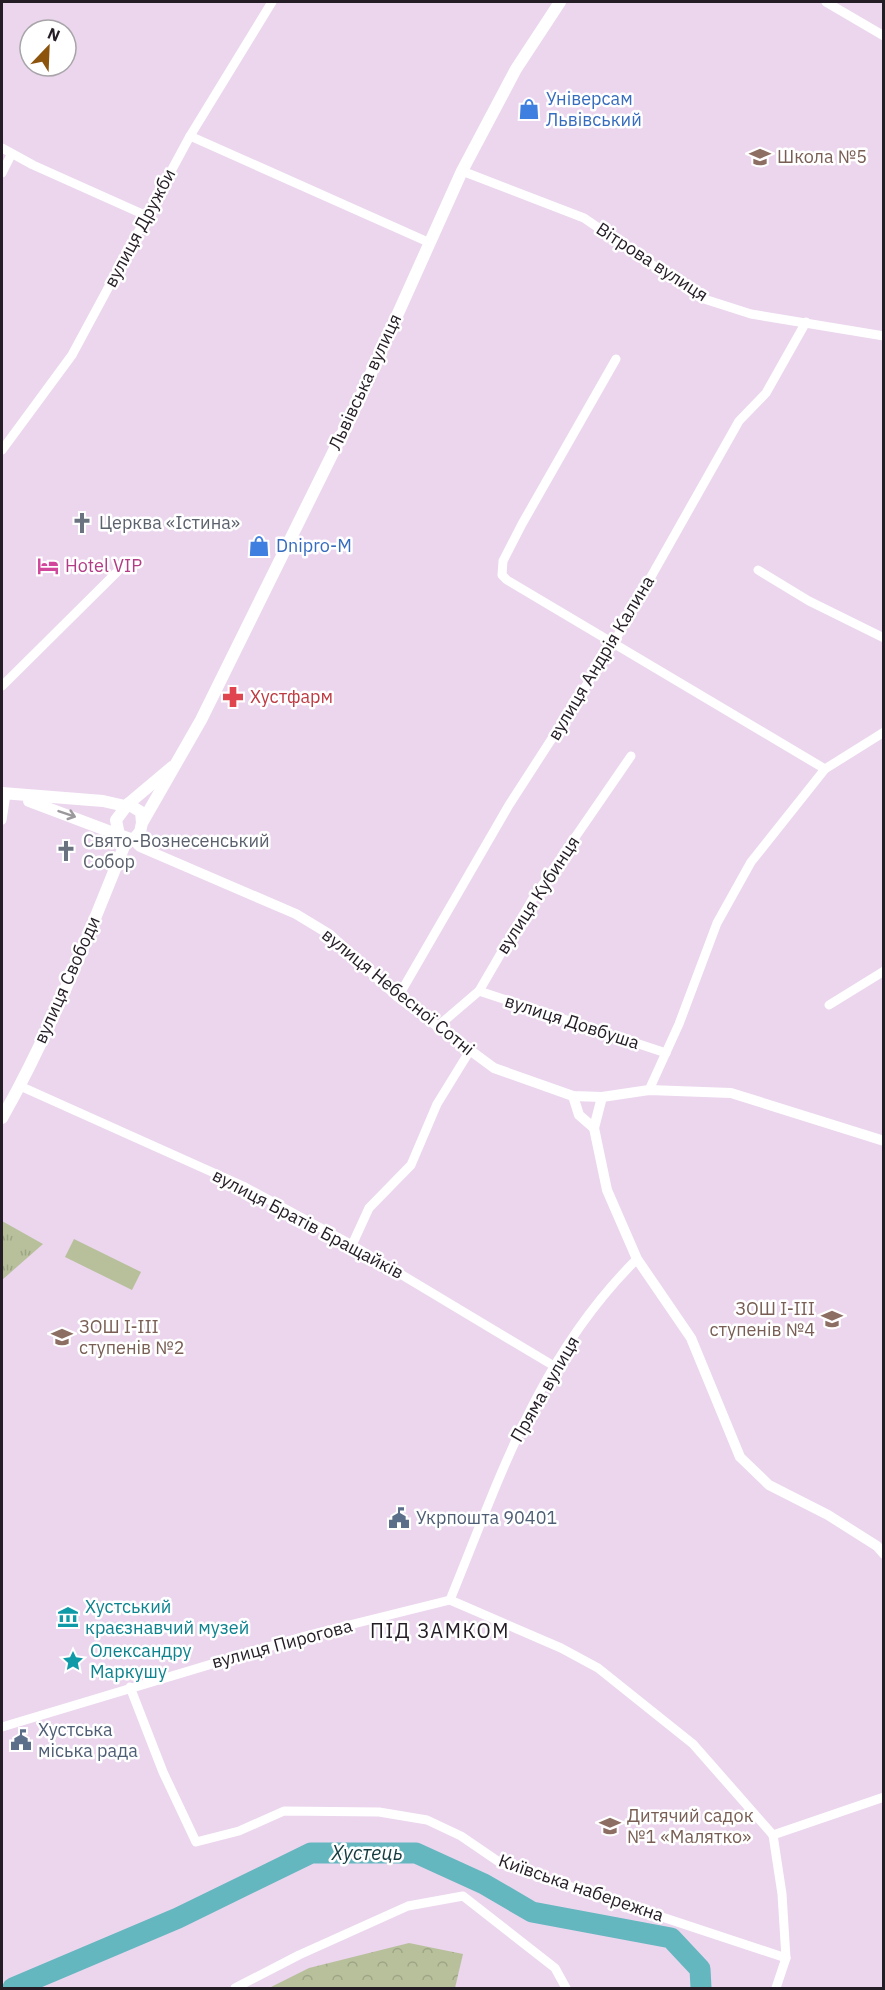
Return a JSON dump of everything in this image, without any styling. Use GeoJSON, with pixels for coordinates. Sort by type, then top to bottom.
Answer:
{"type":"FeatureCollection","features":[{"type":"Feature","properties":{"kind":"main road","name":"Львівська вулиця"},"geometry":{"type":"LineString","coordinates":[[142,823],[201,720],[360,398],[428,242],[462,171],[516,69],[560,2]]}},
{"type":"Feature","properties":{"kind":"main road","name":"Львівська вулиця"},"geometry":{"type":"LineString","coordinates":[[127,805],[175,764]]}},
{"type":"Feature","properties":{"kind":"main road"},"geometry":{"type":"LineString","coordinates":[[7,794],[127,805],[141,812],[140,832],[126,838],[7,794]]}},
{"type":"Feature","properties":{"kind":"main road"},"geometry":{"type":"LineString","coordinates":[[126,838],[116,820],[127,805]]}},
{"type":"Feature","properties":{"kind":"main road","name":"вулиця Свободи"},"geometry":{"type":"LineString","coordinates":[[2,1118],[20,1086],[126,838]]}},
{"type":"Feature","properties":{"kind":"street","name":"вулиця Дружби"},"geometry":{"type":"LineString","coordinates":[[2,450],[72,355],[190,136],[272,2]]}},
{"type":"Feature","properties":{"kind":"street"},"geometry":{"type":"LineString","coordinates":[[826,2],[884,36]]}},
{"type":"Feature","properties":{"kind":"street"},"geometry":{"type":"LineString","coordinates":[[190,136],[428,242]]}},
{"type":"Feature","properties":{"kind":"street"},"geometry":{"type":"LineString","coordinates":[[2,148],[11,155],[147,216]]}},
{"type":"Feature","properties":{"kind":"street"},"geometry":{"type":"LineString","coordinates":[[2,173],[11,155]]}},
{"type":"Feature","properties":{"kind":"street","name":"Вітрова вулиця"},"geometry":{"type":"LineString","coordinates":[[462,171],[584,218],[701,298],[751,314],[884,336]]}},
{"type":"Feature","properties":{"kind":"street","name":"вулиця Андрія Калина"},"geometry":{"type":"LineString","coordinates":[[398,997],[508,806],[613,644],[739,421],[766,393],[806,322]]}},
{"type":"Feature","properties":{"kind":"street"},"geometry":{"type":"LineString","coordinates":[[616,359],[503,561],[502,575],[613,644],[825,769]]}},
{"type":"Feature","properties":{"kind":"street"},"geometry":{"type":"LineString","coordinates":[[2,686],[120,568]]}},
{"type":"Feature","properties":{"kind":"street"},"geometry":{"type":"LineString","coordinates":[[758,570],[809,601],[884,638]]}},
{"type":"Feature","properties":{"kind":"street"},"geometry":{"type":"LineString","coordinates":[[649,1090],[717,923],[751,862],[825,769],[884,732]]}},
{"type":"Feature","properties":{"kind":"street","name":"вулиця Кубинця"},"geometry":{"type":"LineString","coordinates":[[437,1027],[479,992],[532,900],[631,756]]}},
{"type":"Feature","properties":{"kind":"street"},"geometry":{"type":"LineString","coordinates":[[2,820],[7,794]]}},
{"type":"Feature","properties":{"kind":"street","name":"вулиця Небесної Сотні"},"geometry":{"type":"LineString","coordinates":[[126,838],[142,848],[296,914],[329,934],[398,997],[469,1052],[494,1068],[573,1096],[602,1097],[649,1090],[731,1093],[884,1141]]}},
{"type":"Feature","properties":{"kind":"street"},"geometry":{"type":"LineString","coordinates":[[829,1005],[884,971]]}},
{"type":"Feature","properties":{"kind":"street","name":"вулиця Довбуша"},"geometry":{"type":"LineString","coordinates":[[479,992],[666,1053]]}},
{"type":"Feature","properties":{"kind":"street"},"geometry":{"type":"LineString","coordinates":[[352,1245],[369,1208],[411,1165],[437,1104],[469,1052]]}},
{"type":"Feature","properties":{"kind":"street","name":"вулиця Братів Бращайків"},"geometry":{"type":"LineString","coordinates":[[20,1086],[243,1186],[352,1245],[554,1366]]}},
{"type":"Feature","properties":{"kind":"street"},"geometry":{"type":"LineString","coordinates":[[573,1096],[579,1114],[594,1128]]}},
{"type":"Feature","properties":{"kind":"street"},"geometry":{"type":"LineString","coordinates":[[602,1097],[594,1128],[607,1190],[637,1259],[691,1338],[740,1457],[769,1485],[828,1515],[877,1546],[884,1554]]}},
{"type":"Feature","properties":{"kind":"street","name":"Пряма вулиця"},"geometry":{"type":"LineString","coordinates":[[450,1599],[521,1424],[554,1366],[606,1291],[637,1259]]}},
{"type":"Feature","properties":{"kind":"street"},"geometry":{"type":"LineString","coordinates":[[450,1599],[561,1648],[598,1668],[693,1744],[773,1835],[782,1894],[786,1959],[776,1989]]}},
{"type":"Feature","properties":{"kind":"street","name":"вулиця Пирогова"},"geometry":{"type":"LineString","coordinates":[[2,1727],[305,1636],[450,1599]]}},
{"type":"Feature","properties":{"kind":"street","name":"Київська набережна"},"geometry":{"type":"LineString","coordinates":[[130,1687],[163,1772],[196,1842],[239,1831],[284,1811],[380,1812],[406,1815],[427,1820],[461,1836],[502,1864],[786,1959]]}},
{"type":"Feature","properties":{"kind":"street"},"geometry":{"type":"LineString","coordinates":[[773,1835],[884,1797]]}},
{"type":"Feature","properties":{"kind":"street"},"geometry":{"type":"LineString","coordinates":[[235,1989],[299,1954],[408,1906],[463,1896],[555,1968],[566,1989]]}},
{"type":"Feature","properties":{"kind":"green space"},"geometry":{"type":"Polygon","coordinates":[[[2,1221],[43,1244],[2,1280],[2,1221]]]}},
{"type":"Feature","properties":{"kind":"green space"},"geometry":{"type":"Polygon","coordinates":[[[74,1239],[141,1272],[132,1290],[65,1257],[74,1239]]]}},
{"type":"Feature","properties":{"kind":"green space"},"geometry":{"type":"Polygon","coordinates":[[[409,1943],[463,1954],[455,1988],[269,1988],[309,1968],[409,1943]]]}},
{"type":"Feature","properties":{"kind":"waterway","name":"Хустець"},"geometry":{"type":"LineString","coordinates":[[13,1988],[178,1918],[311,1853],[416,1853],[484,1884],[532,1912],[671,1938],[700,1969],[701,1988]]}},
{"type":"Feature","properties":{"kind":"place","name":"Універсам Львівський"},"geometry":{"type":"Point","coordinates":[529,109]}},
{"type":"Feature","properties":{"kind":"place","name":"Школа №5"},"geometry":{"type":"Point","coordinates":[760,157]}},
{"type":"Feature","properties":{"kind":"place","name":"Церква «Істина»"},"geometry":{"type":"Point","coordinates":[82,523]}},
{"type":"Feature","properties":{"kind":"place","name":"Dnipro-M"},"geometry":{"type":"Point","coordinates":[259,546]}},
{"type":"Feature","properties":{"kind":"place","name":"Hotel VIP"},"geometry":{"type":"Point","coordinates":[48,566]}},
{"type":"Feature","properties":{"kind":"place","name":"Хустфарм"},"geometry":{"type":"Point","coordinates":[233,697]}},
{"type":"Feature","properties":{"kind":"place","name":"Свято-Вознесенський Собор"},"geometry":{"type":"Point","coordinates":[66,851]}},
{"type":"Feature","properties":{"kind":"place","name":"ЗОШ І-ІІІ ступенів №4"},"geometry":{"type":"Point","coordinates":[832,1319]}},
{"type":"Feature","properties":{"kind":"place","name":"ЗОШ І-ІІІ ступенів №2"},"geometry":{"type":"Point","coordinates":[62,1337]}},
{"type":"Feature","properties":{"kind":"place","name":"Укрпошта 90401"},"geometry":{"type":"Point","coordinates":[399,1518]}},
{"type":"Feature","properties":{"kind":"place","name":"Хустський краєзнавчий музей"},"geometry":{"type":"Point","coordinates":[68,1617]}},
{"type":"Feature","properties":{"kind":"place","name":"Олександру Маркушу"},"geometry":{"type":"Point","coordinates":[73,1661]}},
{"type":"Feature","properties":{"kind":"place","name":"Хустська міська рада"},"geometry":{"type":"Point","coordinates":[21,1740]}},
{"type":"Feature","properties":{"kind":"place","name":"Дитячий садок №1 «Малятко»"},"geometry":{"type":"Point","coordinates":[610,1826]}},
{"type":"Feature","properties":{"kind":"district","name":"ПІД ЗАМКОМ"},"geometry":{"type":"Point","coordinates":[440,1631]}}]}
